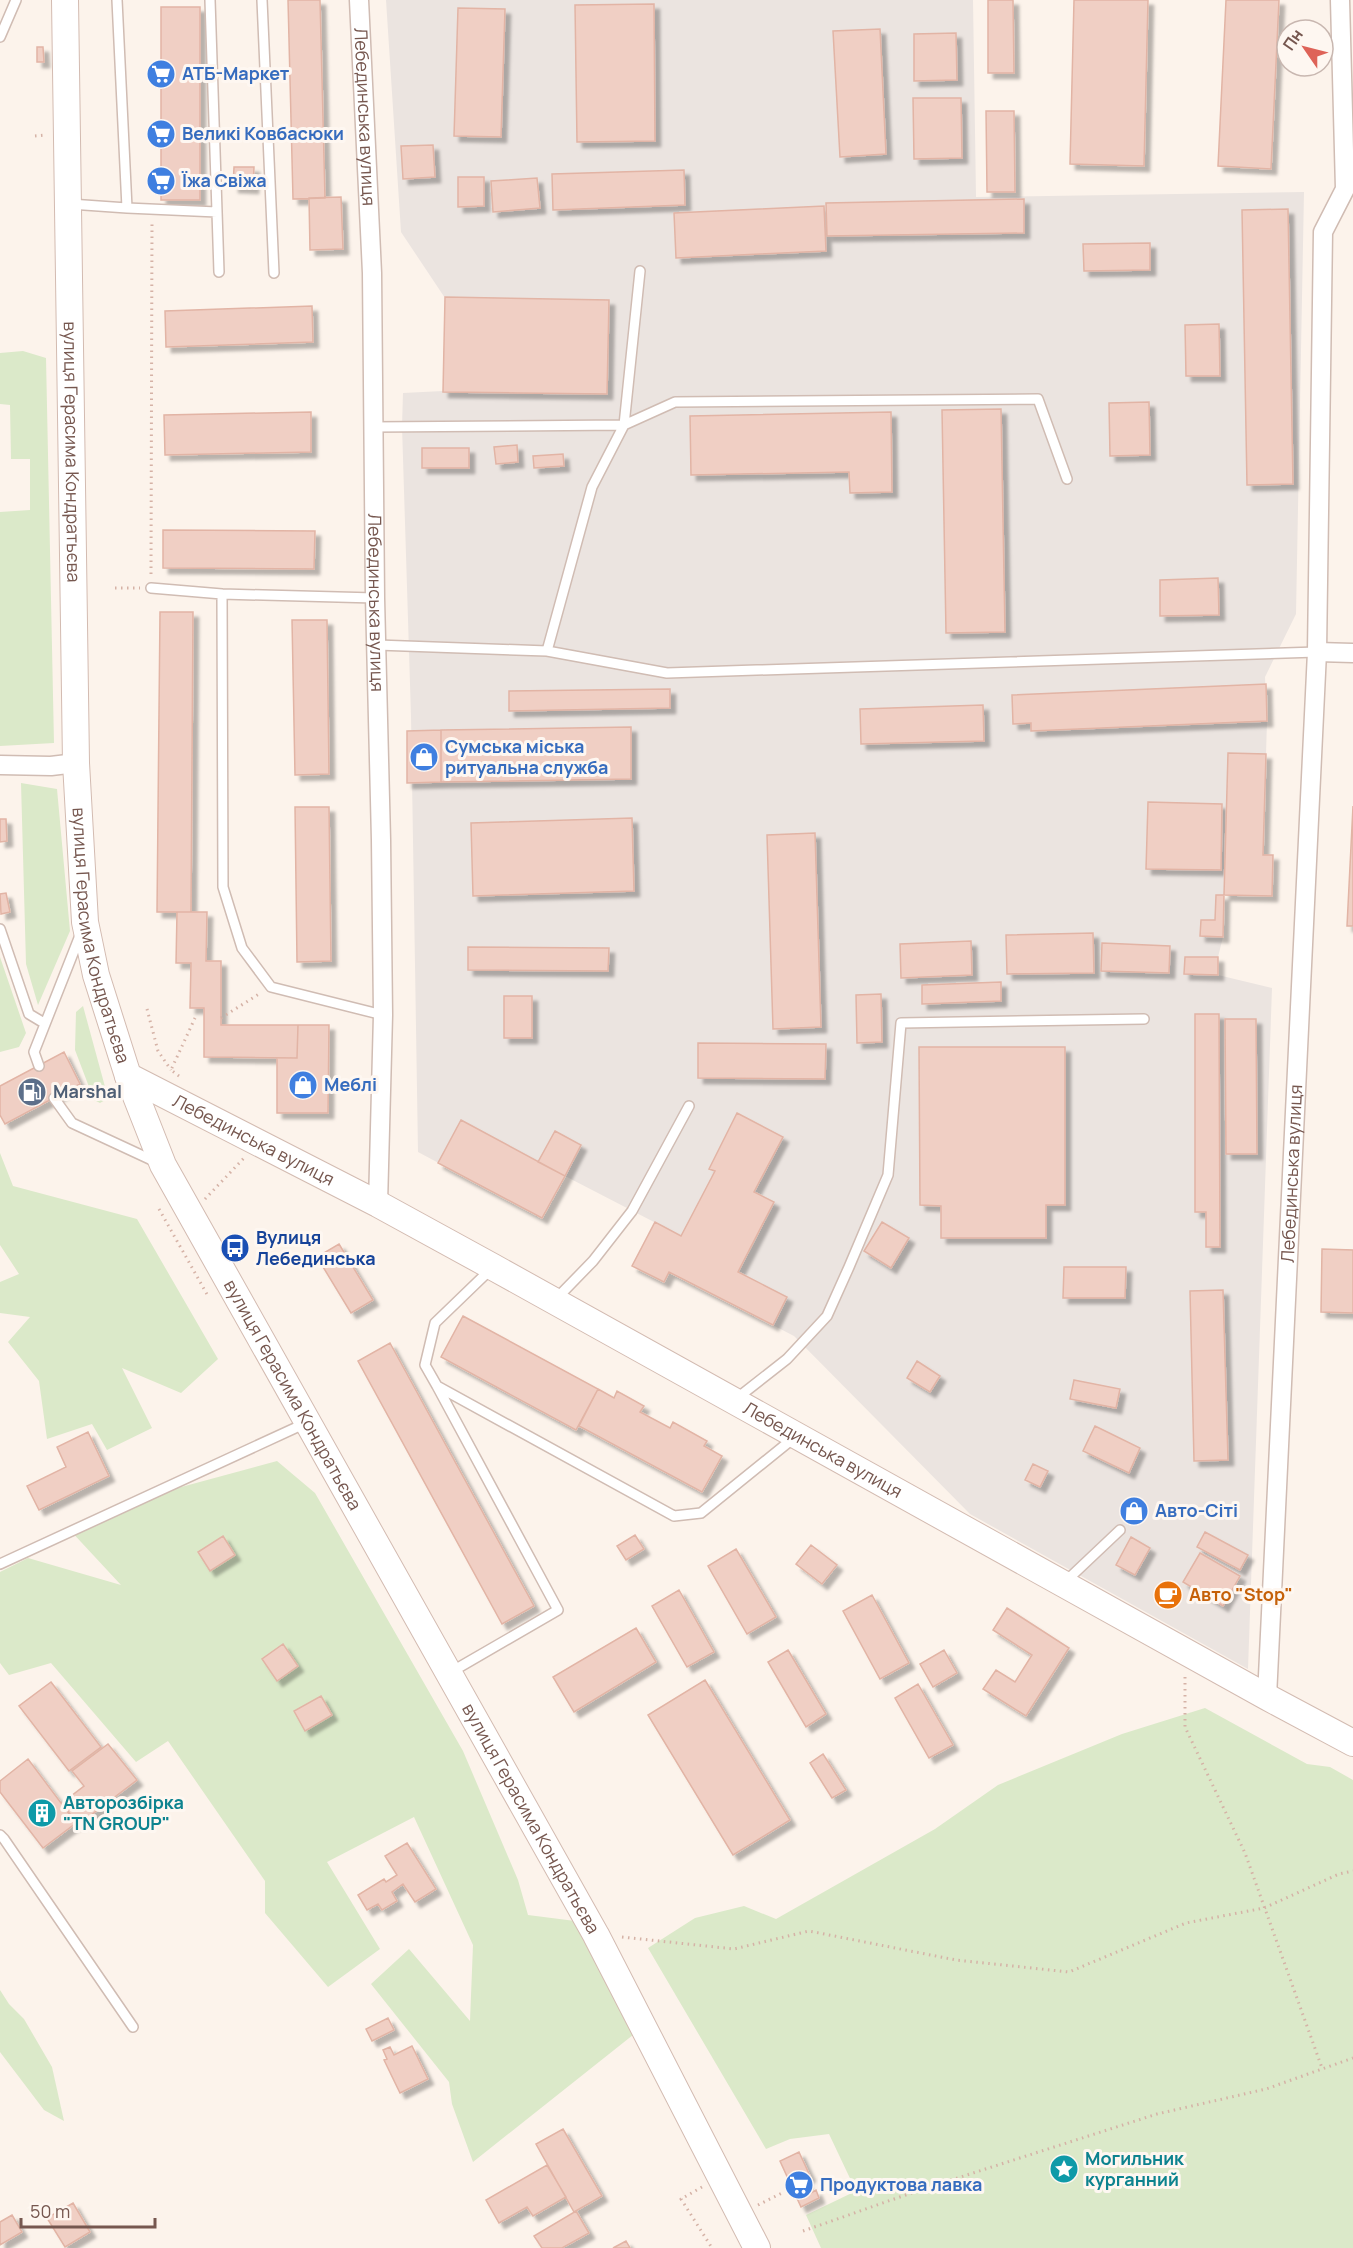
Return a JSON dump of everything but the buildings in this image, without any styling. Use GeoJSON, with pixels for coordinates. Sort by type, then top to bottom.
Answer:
{"type":"FeatureCollection","features":[{"type":"Feature","properties":{"kind":"main road","name":"вулиця Герасима Кондратьєва"},"geometry":{"type":"LineString","coordinates":[[65,0],[76,763],[85,922],[96,975],[128,1076],[163,1165],[596,1935],[758,2248]]}},
{"type":"Feature","properties":{"kind":"main road","name":"Лебединська вулиця"},"geometry":{"type":"LineString","coordinates":[[128,1076],[378,1204],[555,1300],[1353,1743]]}},
{"type":"Feature","properties":{"kind":"street","name":"Лебединська вулиця"},"geometry":{"type":"LineString","coordinates":[[359,0],[372,273],[375,598],[383,1015],[378,1204]]}},
{"type":"Feature","properties":{"kind":"street","name":"Лебединська вулиця"},"geometry":{"type":"LineString","coordinates":[[1267,1697],[1317,652],[1323,232],[1345,189],[1340,0]]}},
{"type":"Feature","properties":{"kind":"street"},"geometry":{"type":"LineString","coordinates":[[1317,652],[1353,653]]}},
{"type":"Feature","properties":{"kind":"street"},"geometry":{"type":"LineString","coordinates":[[0,765],[76,763]]}},
{"type":"Feature","properties":{"kind":"lane"},"geometry":{"type":"LineString","coordinates":[[0,37],[16,0]]}},
{"type":"Feature","properties":{"kind":"lane"},"geometry":{"type":"LineString","coordinates":[[117,0],[127,208]]}},
{"type":"Feature","properties":{"kind":"lane"},"geometry":{"type":"LineString","coordinates":[[210,0],[219,272]]}},
{"type":"Feature","properties":{"kind":"lane"},"geometry":{"type":"LineString","coordinates":[[262,0],[274,273]]}},
{"type":"Feature","properties":{"kind":"lane"},"geometry":{"type":"LineString","coordinates":[[68,204],[217,212]]}},
{"type":"Feature","properties":{"kind":"lane"},"geometry":{"type":"LineString","coordinates":[[547,651],[592,488],[624,425],[640,271]]}},
{"type":"Feature","properties":{"kind":"lane"},"geometry":{"type":"LineString","coordinates":[[373,427],[624,425],[675,402],[1038,399],[1066,479]]}},
{"type":"Feature","properties":{"kind":"lane"},"geometry":{"type":"LineString","coordinates":[[151,588],[222,594],[375,598]]}},
{"type":"Feature","properties":{"kind":"lane"},"geometry":{"type":"LineString","coordinates":[[222,594],[223,887],[242,948],[271,987],[383,1015]]}},
{"type":"Feature","properties":{"kind":"lane"},"geometry":{"type":"LineString","coordinates":[[377,645],[547,651],[667,672],[1317,652]]}},
{"type":"Feature","properties":{"kind":"lane"},"geometry":{"type":"LineString","coordinates":[[39,1066],[34,1052],[85,922]]}},
{"type":"Feature","properties":{"kind":"lane"},"geometry":{"type":"LineString","coordinates":[[0,929],[29,1014],[44,1023]]}},
{"type":"Feature","properties":{"kind":"lane"},"geometry":{"type":"LineString","coordinates":[[735,1401],[787,1359],[827,1316],[849,1267],[888,1175],[901,1023],[1144,1019]]}},
{"type":"Feature","properties":{"kind":"lane"},"geometry":{"type":"LineString","coordinates":[[54,1098],[72,1124],[163,1165]]}},
{"type":"Feature","properties":{"kind":"lane"},"geometry":{"type":"LineString","coordinates":[[555,1300],[593,1261],[632,1211],[689,1106]]}},
{"type":"Feature","properties":{"kind":"lane"},"geometry":{"type":"LineString","coordinates":[[448,1673],[558,1610],[425,1365],[435,1323],[494,1267]]}},
{"type":"Feature","properties":{"kind":"lane"},"geometry":{"type":"LineString","coordinates":[[437,1386],[674,1516],[701,1513],[797,1436]]}},
{"type":"Feature","properties":{"kind":"lane"},"geometry":{"type":"LineString","coordinates":[[0,1564],[308,1422]]}},
{"type":"Feature","properties":{"kind":"lane"},"geometry":{"type":"LineString","coordinates":[[1063,1584],[1120,1530]]}},
{"type":"Feature","properties":{"kind":"lane"},"geometry":{"type":"LineString","coordinates":[[0,1835],[133,2027]]}},
{"type":"Feature","properties":{"kind":"path"},"geometry":{"type":"LineString","coordinates":[[115,588],[151,588],[152,209]]}},
{"type":"Feature","properties":{"kind":"path"},"geometry":{"type":"LineString","coordinates":[[221,1017],[271,987]]}},
{"type":"Feature","properties":{"kind":"path"},"geometry":{"type":"LineString","coordinates":[[147,1009],[158,1051],[171,1070],[181,1077]]}},
{"type":"Feature","properties":{"kind":"path"},"geometry":{"type":"LineString","coordinates":[[171,1070],[195,1018]]}},
{"type":"Feature","properties":{"kind":"path"},"geometry":{"type":"LineString","coordinates":[[211,1208],[205,1198],[246,1157]]}},
{"type":"Feature","properties":{"kind":"path"},"geometry":{"type":"LineString","coordinates":[[159,1209],[208,1296]]}},
{"type":"Feature","properties":{"kind":"path"},"geometry":{"type":"LineString","coordinates":[[1185,1650],[1185,1727],[1245,1853],[1322,2068]]}},
{"type":"Feature","properties":{"kind":"path"},"geometry":{"type":"LineString","coordinates":[[596,1935],[734,1949],[809,1931],[957,1960],[1069,1972],[1186,1923],[1264,1908],[1339,1874],[1353,1871]]}},
{"type":"Feature","properties":{"kind":"path"},"geometry":{"type":"LineString","coordinates":[[803,2230],[1157,2114],[1266,2089],[1353,2058]]}},
{"type":"Feature","properties":{"kind":"path"},"geometry":{"type":"LineString","coordinates":[[741,2215],[782,2193]]}},
{"type":"Feature","properties":{"kind":"path"},"geometry":{"type":"LineString","coordinates":[[681,2199],[712,2248]]}},
{"type":"Feature","properties":{"kind":"shaded area"},"geometry":{"type":"Polygon","coordinates":[[[386,0],[973,0],[976,197],[1304,192],[1296,614],[1265,677],[1267,721],[1263,854],[1273,855],[1272,896],[1224,895],[1223,937],[1218,957],[1218,975],[1272,988],[1248,1669],[970,1514],[794,1336],[670,1272],[664,1282],[632,1266],[654,1222],[565,1176],[542,1218],[418,1152],[403,393],[443,391],[445,298],[401,232],[386,0]]]}},
{"type":"Feature","properties":{"kind":"green space"},"geometry":{"type":"Polygon","coordinates":[[[23,351],[46,358],[54,743],[0,746],[0,512],[30,510],[30,459],[11,459],[10,405],[0,404],[0,353],[23,351]]]}},
{"type":"Feature","properties":{"kind":"green space"},"geometry":{"type":"Polygon","coordinates":[[[21,783],[57,789],[70,931],[38,1005],[26,964],[21,783]]]}},
{"type":"Feature","properties":{"kind":"green space"},"geometry":{"type":"Polygon","coordinates":[[[0,957],[26,1033],[19,1047],[0,1052],[0,957]]]}},
{"type":"Feature","properties":{"kind":"green space"},"geometry":{"type":"Polygon","coordinates":[[[83,1006],[107,1094],[107,1099],[100,1103],[94,1100],[75,1050],[76,1012],[83,1006]]]}},
{"type":"Feature","properties":{"kind":"green space"},"geometry":{"type":"Polygon","coordinates":[[[0,1153],[13,1186],[137,1219],[218,1359],[181,1393],[122,1368],[152,1428],[107,1450],[92,1424],[47,1439],[39,1381],[8,1342],[30,1317],[0,1313],[0,1282],[19,1274],[0,1245],[0,1153]]]}},
{"type":"Feature","properties":{"kind":"green space"},"geometry":{"type":"Polygon","coordinates":[[[277,1461],[315,1493],[463,1751],[518,1880],[528,1915],[575,1921],[638,2031],[473,2162],[452,2104],[449,2082],[371,1984],[409,1949],[470,2021],[473,1945],[414,1817],[327,1862],[380,1949],[328,1987],[265,1913],[265,1881],[168,1741],[136,1762],[51,1663],[9,1675],[0,1663],[0,1572],[28,1558],[121,1585],[68,1528],[137,1499],[277,1461]]]}},
{"type":"Feature","properties":{"kind":"green space"},"geometry":{"type":"Polygon","coordinates":[[[1205,1708],[1307,1764],[1330,1767],[1353,1780],[1353,2248],[821,2248],[806,2215],[856,2191],[829,2134],[790,2139],[766,2149],[648,1948],[695,1918],[744,1906],[776,1919],[935,1829],[998,1785],[1122,1734],[1205,1708]]]}},
{"type":"Feature","properties":{"kind":"green space"},"geometry":{"type":"Polygon","coordinates":[[[0,1990],[9,2004],[24,2019],[52,2067],[64,2121],[44,2110],[0,2052],[0,1990]]]}},
{"type":"Feature","properties":{"kind":"place","name":"АТБ-Маркет"},"geometry":{"type":"Point","coordinates":[161,74]}},
{"type":"Feature","properties":{"kind":"place","name":"Великі Ковбасюки"},"geometry":{"type":"Point","coordinates":[161,134]}},
{"type":"Feature","properties":{"kind":"place","name":"Їжа Свіжа"},"geometry":{"type":"Point","coordinates":[161,181]}},
{"type":"Feature","properties":{"kind":"place","name":"Сумська міська ритуальна служба"},"geometry":{"type":"Point","coordinates":[424,757]}},
{"type":"Feature","properties":{"kind":"place","name":"Меблі"},"geometry":{"type":"Point","coordinates":[303,1085]}},
{"type":"Feature","properties":{"kind":"place","name":"Marshal"},"geometry":{"type":"Point","coordinates":[32,1092]}},
{"type":"Feature","properties":{"kind":"place","name":"Вулиця Лебединська"},"geometry":{"type":"Point","coordinates":[235,1248]}},
{"type":"Feature","properties":{"kind":"place","name":"Авто-Сіті"},"geometry":{"type":"Point","coordinates":[1134,1511]}},
{"type":"Feature","properties":{"kind":"place","name":"Авто \"Stop\""},"geometry":{"type":"Point","coordinates":[1168,1595]}},
{"type":"Feature","properties":{"kind":"place","name":"Авторозбірка \"TN GROUP\""},"geometry":{"type":"Point","coordinates":[42,1813]}},
{"type":"Feature","properties":{"kind":"place","name":"Могильник курганний"},"geometry":{"type":"Point","coordinates":[1064,2169]}},
{"type":"Feature","properties":{"kind":"place","name":"Продуктова лавка"},"geometry":{"type":"Point","coordinates":[799,2185]}}]}
